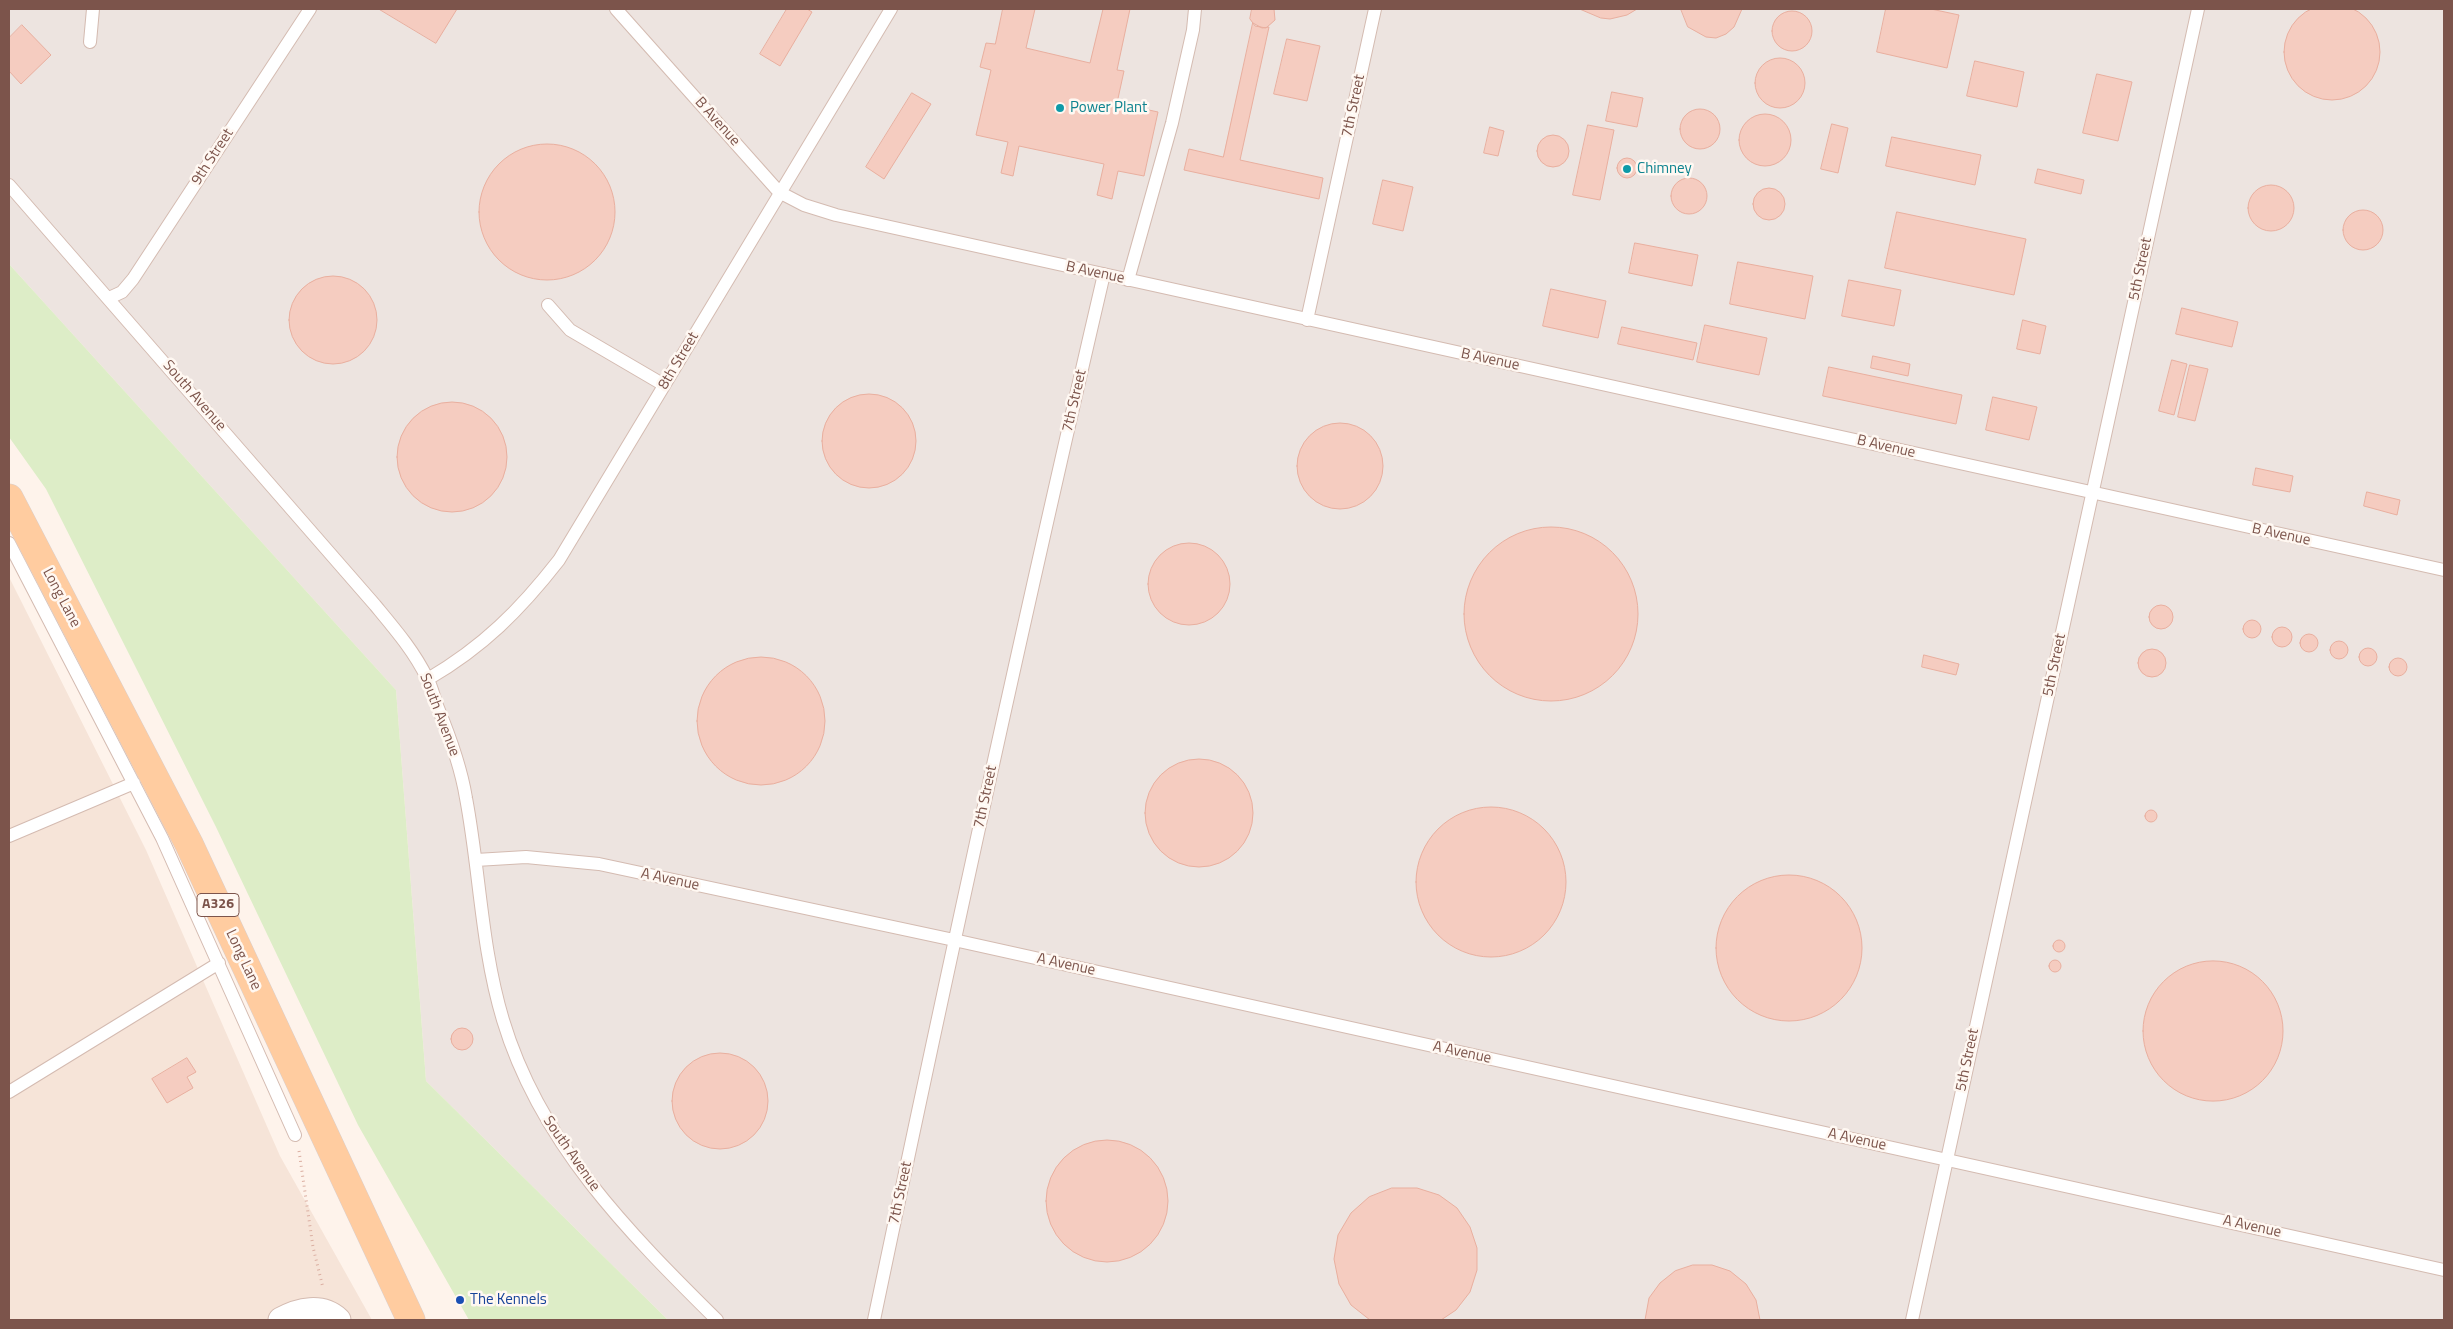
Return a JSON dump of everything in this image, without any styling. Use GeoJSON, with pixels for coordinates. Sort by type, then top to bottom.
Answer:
{"type":"FeatureCollection","features":[{"type":"Feature","properties":{"kind":"main road","name":"Long Lane"},"geometry":{"type":"LineString","coordinates":[[9,498],[189,844],[411,1320]]}},
{"type":"Feature","properties":{"kind":"street"},"geometry":{"type":"LineString","coordinates":[[281,1320],[293,1313],[316,1310],[337,1319]]}},
{"type":"Feature","properties":{"kind":"lane"},"geometry":{"type":"LineString","coordinates":[[90,42],[93,9]]}},
{"type":"Feature","properties":{"kind":"lane","name":"9th Street"},"geometry":{"type":"LineString","coordinates":[[109,298],[122,292],[133,279],[310,9]]}},
{"type":"Feature","properties":{"kind":"lane","name":"B Avenue"},"geometry":{"type":"LineString","coordinates":[[616,9],[779,192],[804,205],[855,221],[1104,274],[2444,570]]}},
{"type":"Feature","properties":{"kind":"lane","name":"8th Street"},"geometry":{"type":"LineString","coordinates":[[428,679],[486,640],[543,581],[559,560],[891,9]]}},
{"type":"Feature","properties":{"kind":"lane"},"geometry":{"type":"LineString","coordinates":[[1128,280],[1172,123],[1193,30],[1195,9]]}},
{"type":"Feature","properties":{"kind":"lane","name":"7th Street"},"geometry":{"type":"LineString","coordinates":[[1307,320],[1375,9]]}},
{"type":"Feature","properties":{"kind":"lane","name":"5th Street"},"geometry":{"type":"LineString","coordinates":[[1912,1320],[2198,9]]}},
{"type":"Feature","properties":{"kind":"lane","name":"South Avenue"},"geometry":{"type":"LineString","coordinates":[[9,185],[375,605],[406,644],[428,679],[460,770],[466,796],[476,860],[486,952],[496,994],[514,1050],[538,1107],[568,1154],[610,1207],[716,1320]]}},
{"type":"Feature","properties":{"kind":"lane","name":"7th Street"},"geometry":{"type":"LineString","coordinates":[[874,1320],[954,940],[1104,274]]}},
{"type":"Feature","properties":{"kind":"lane"},"geometry":{"type":"LineString","coordinates":[[548,305],[570,330],[664,385]]}},
{"type":"Feature","properties":{"kind":"lane"},"geometry":{"type":"LineString","coordinates":[[9,543],[162,838],[295,1134]]}},
{"type":"Feature","properties":{"kind":"lane"},"geometry":{"type":"LineString","coordinates":[[9,836],[134,783]]}},
{"type":"Feature","properties":{"kind":"lane","name":"A Avenue"},"geometry":{"type":"LineString","coordinates":[[476,860],[526,857],[599,864],[954,940],[2444,1270]]}},
{"type":"Feature","properties":{"kind":"lane"},"geometry":{"type":"LineString","coordinates":[[9,1092],[219,964]]}},
{"type":"Feature","properties":{"kind":"path"},"geometry":{"type":"LineString","coordinates":[[295,1134],[304,1171],[313,1247],[323,1290],[337,1319]]}},
{"type":"Feature","properties":{"kind":"shaded area"},"geometry":{"type":"Polygon","coordinates":[[[9,9],[2444,9],[2444,1320],[668,1320],[426,1081],[396,690],[9,264],[9,9]]]}},
{"type":"Feature","properties":{"kind":"shaded area"},"geometry":{"type":"Polygon","coordinates":[[[9,577],[146,850],[280,1156],[372,1320],[9,1320],[9,577]]]}},
{"type":"Feature","properties":{"kind":"green space"},"geometry":{"type":"Polygon","coordinates":[[[9,264],[396,690],[426,1081],[668,1320],[469,1320],[358,1125],[216,827],[46,489],[9,437],[9,264]]]}},
{"type":"Feature","properties":{"kind":"building"},"geometry":{"type":"Polygon","coordinates":[[[2332,4],[2350,8],[2366,18],[2376,34],[2380,52],[2376,70],[2366,86],[2350,96],[2332,100],[2314,96],[2298,86],[2288,70],[2284,52],[2288,34],[2298,18],[2314,8],[2332,4]]]}},
{"type":"Feature","properties":{"kind":"building"},"geometry":{"type":"Polygon","coordinates":[[[379,9],[457,9],[436,43],[379,9]]]}},
{"type":"Feature","properties":{"kind":"building"},"geometry":{"type":"Polygon","coordinates":[[[787,9],[807,9],[812,12],[780,66],[760,54],[787,9]]]}},
{"type":"Feature","properties":{"kind":"building","name":"Power Plant"},"geometry":{"type":"Polygon","coordinates":[[[1003,9],[1035,9],[1026,48],[1090,63],[1103,9],[1130,9],[1117,70],[1124,71],[1117,103],[1158,112],[1144,176],[1118,171],[1112,199],[1097,195],[1104,164],[1019,146],[1013,176],[1001,173],[1008,142],[976,135],[991,70],[980,67],[986,43],[995,44],[1003,9]]]}},
{"type":"Feature","properties":{"kind":"building"},"geometry":{"type":"Polygon","coordinates":[[[1252,9],[1274,9],[1275,20],[1266,28],[1255,26],[1250,19],[1252,9]]]}},
{"type":"Feature","properties":{"kind":"building"},"geometry":{"type":"Polygon","coordinates":[[[1580,9],[1637,9],[1627,15],[1610,19],[1601,18],[1580,9]]]}},
{"type":"Feature","properties":{"kind":"building"},"geometry":{"type":"Polygon","coordinates":[[[1681,9],[1742,9],[1734,27],[1726,34],[1716,38],[1706,37],[1688,27],[1681,9]]]}},
{"type":"Feature","properties":{"kind":"building"},"geometry":{"type":"Polygon","coordinates":[[[1886,9],[1931,9],[1959,15],[1947,68],[1877,52],[1886,9]]]}},
{"type":"Feature","properties":{"kind":"building"},"geometry":{"type":"Polygon","coordinates":[[[1796,11],[1803,14],[1809,20],[1812,31],[1811,39],[1803,48],[1796,51],[1788,51],[1781,48],[1773,39],[1772,27],[1775,20],[1784,12],[1796,11]]]}},
{"type":"Feature","properties":{"kind":"building"},"geometry":{"type":"Polygon","coordinates":[[[1253,23],[1262,28],[1269,27],[1240,160],[1323,178],[1319,199],[1184,170],[1189,149],[1223,157],[1253,23]]]}},
{"type":"Feature","properties":{"kind":"building"},"geometry":{"type":"Polygon","coordinates":[[[22,25],[51,55],[21,84],[9,71],[9,38],[22,25]]]}},
{"type":"Feature","properties":{"kind":"building"},"geometry":{"type":"Polygon","coordinates":[[[1287,39],[1320,46],[1307,101],[1274,94],[1287,39]]]}},
{"type":"Feature","properties":{"kind":"building"},"geometry":{"type":"Polygon","coordinates":[[[1775,58],[1785,58],[1798,65],[1805,78],[1805,88],[1798,101],[1785,108],[1775,108],[1766,104],[1759,97],[1755,88],[1755,78],[1759,69],[1766,62],[1775,58]]]}},
{"type":"Feature","properties":{"kind":"building"},"geometry":{"type":"Polygon","coordinates":[[[1975,61],[2024,72],[2017,107],[1967,96],[1975,61]]]}},
{"type":"Feature","properties":{"kind":"building"},"geometry":{"type":"Polygon","coordinates":[[[2097,74],[2132,82],[2118,141],[2083,133],[2097,74]]]}},
{"type":"Feature","properties":{"kind":"building"},"geometry":{"type":"Polygon","coordinates":[[[1612,92],[1643,98],[1637,127],[1606,121],[1612,92]]]}},
{"type":"Feature","properties":{"kind":"building"},"geometry":{"type":"Polygon","coordinates":[[[912,93],[931,104],[884,179],[866,167],[912,93]]]}},
{"type":"Feature","properties":{"kind":"building"},"geometry":{"type":"Polygon","coordinates":[[[1704,109],[1711,112],[1717,118],[1720,129],[1719,137],[1711,146],[1704,149],[1696,149],[1689,146],[1681,137],[1680,125],[1683,118],[1692,110],[1704,109]]]}},
{"type":"Feature","properties":{"kind":"building"},"geometry":{"type":"Polygon","coordinates":[[[1765,114],[1779,118],[1787,126],[1791,140],[1787,154],[1779,162],[1765,166],[1751,162],[1743,154],[1739,140],[1743,126],[1751,118],[1765,114]]]}},
{"type":"Feature","properties":{"kind":"building"},"geometry":{"type":"Polygon","coordinates":[[[1832,124],[1848,128],[1838,173],[1821,169],[1832,124]]]}},
{"type":"Feature","properties":{"kind":"building"},"geometry":{"type":"Polygon","coordinates":[[[1588,125],[1614,130],[1600,200],[1573,195],[1588,125]]]}},
{"type":"Feature","properties":{"kind":"building"},"geometry":{"type":"Polygon","coordinates":[[[1490,127],[1504,131],[1498,156],[1484,153],[1490,127]]]}},
{"type":"Feature","properties":{"kind":"building"},"geometry":{"type":"Polygon","coordinates":[[[1553,135],[1559,136],[1564,140],[1568,145],[1568,157],[1564,162],[1559,166],[1553,167],[1547,166],[1542,162],[1538,157],[1537,151],[1538,145],[1542,140],[1547,136],[1553,135]]]}},
{"type":"Feature","properties":{"kind":"building"},"geometry":{"type":"Polygon","coordinates":[[[1892,137],[1981,155],[1975,185],[1886,166],[1892,137]]]}},
{"type":"Feature","properties":{"kind":"building"},"geometry":{"type":"Polygon","coordinates":[[[547,144],[573,149],[585,155],[595,164],[604,174],[610,186],[615,212],[610,238],[604,250],[595,260],[585,269],[573,275],[547,280],[521,275],[509,269],[499,260],[490,250],[484,238],[479,212],[484,186],[490,174],[499,164],[509,155],[521,149],[547,144]]]}},
{"type":"Feature","properties":{"kind":"building","name":"Chimney"},"geometry":{"type":"Polygon","coordinates":[[[1627,158],[1634,161],[1637,168],[1634,175],[1627,178],[1620,175],[1617,168],[1620,161],[1627,158]]]}},
{"type":"Feature","properties":{"kind":"building"},"geometry":{"type":"Polygon","coordinates":[[[2038,169],[2084,180],[2081,194],[2035,183],[2038,169]]]}},
{"type":"Feature","properties":{"kind":"building"},"geometry":{"type":"Polygon","coordinates":[[[1689,178],[1696,179],[1702,183],[1706,189],[1706,203],[1702,209],[1696,213],[1689,214],[1682,213],[1676,209],[1672,203],[1671,196],[1672,189],[1676,183],[1682,179],[1689,178]]]}},
{"type":"Feature","properties":{"kind":"building"},"geometry":{"type":"Polygon","coordinates":[[[1383,180],[1413,187],[1403,231],[1373,224],[1383,180]]]}},
{"type":"Feature","properties":{"kind":"building"},"geometry":{"type":"Polygon","coordinates":[[[2266,185],[2276,185],[2288,191],[2293,199],[2293,217],[2288,225],[2280,230],[2266,231],[2258,228],[2251,221],[2248,213],[2248,203],[2251,195],[2258,188],[2266,185]]]}},
{"type":"Feature","properties":{"kind":"building"},"geometry":{"type":"Polygon","coordinates":[[[1769,188],[1775,189],[1780,193],[1784,198],[1784,210],[1780,215],[1775,219],[1769,220],[1763,219],[1758,215],[1754,210],[1753,204],[1754,198],[1758,193],[1763,189],[1769,188]]]}},
{"type":"Feature","properties":{"kind":"building"},"geometry":{"type":"Polygon","coordinates":[[[2363,210],[2377,216],[2383,230],[2377,244],[2363,250],[2349,244],[2343,230],[2349,216],[2363,210]]]}},
{"type":"Feature","properties":{"kind":"building"},"geometry":{"type":"Polygon","coordinates":[[[1897,212],[2026,239],[2014,295],[1885,268],[1897,212]]]}},
{"type":"Feature","properties":{"kind":"building"},"geometry":{"type":"Polygon","coordinates":[[[1635,243],[1698,255],[1692,286],[1629,273],[1635,243]]]}},
{"type":"Feature","properties":{"kind":"building"},"geometry":{"type":"Polygon","coordinates":[[[1738,262],[1813,276],[1805,319],[1730,304],[1738,262]]]}},
{"type":"Feature","properties":{"kind":"building"},"geometry":{"type":"Polygon","coordinates":[[[333,276],[350,279],[364,289],[374,303],[377,320],[374,337],[364,351],[350,361],[333,364],[316,361],[302,351],[292,337],[289,320],[292,303],[302,289],[316,279],[333,276]]]}},
{"type":"Feature","properties":{"kind":"building"},"geometry":{"type":"Polygon","coordinates":[[[1849,280],[1901,290],[1894,326],[1842,316],[1849,280]]]}},
{"type":"Feature","properties":{"kind":"building"},"geometry":{"type":"Polygon","coordinates":[[[1551,289],[1606,301],[1598,338],[1543,326],[1551,289]]]}},
{"type":"Feature","properties":{"kind":"building"},"geometry":{"type":"Polygon","coordinates":[[[2182,308],[2238,322],[2232,347],[2176,334],[2182,308]]]}},
{"type":"Feature","properties":{"kind":"building"},"geometry":{"type":"Polygon","coordinates":[[[2023,320],[2046,326],[2040,354],[2017,349],[2023,320]]]}},
{"type":"Feature","properties":{"kind":"building"},"geometry":{"type":"Polygon","coordinates":[[[1705,325],[1767,338],[1759,375],[1697,362],[1705,325]]]}},
{"type":"Feature","properties":{"kind":"building"},"geometry":{"type":"Polygon","coordinates":[[[1622,327],[1697,343],[1693,360],[1618,344],[1622,327]]]}},
{"type":"Feature","properties":{"kind":"building"},"geometry":{"type":"Polygon","coordinates":[[[1873,356],[1910,364],[1908,376],[1871,368],[1873,356]]]}},
{"type":"Feature","properties":{"kind":"building"},"geometry":{"type":"Polygon","coordinates":[[[2172,360],[2187,364],[2174,415],[2159,411],[2172,360]]]}},
{"type":"Feature","properties":{"kind":"building"},"geometry":{"type":"Polygon","coordinates":[[[2190,365],[2208,369],[2195,421],[2178,417],[2190,365]]]}},
{"type":"Feature","properties":{"kind":"building"},"geometry":{"type":"Polygon","coordinates":[[[1829,367],[1962,395],[1956,424],[1823,396],[1829,367]]]}},
{"type":"Feature","properties":{"kind":"building"},"geometry":{"type":"Polygon","coordinates":[[[869,394],[887,397],[902,408],[913,423],[916,441],[913,459],[902,474],[887,485],[869,488],[851,485],[836,474],[825,459],[822,441],[825,423],[836,408],[851,397],[869,394]]]}},
{"type":"Feature","properties":{"kind":"building"},"geometry":{"type":"Polygon","coordinates":[[[1993,397],[2037,407],[2029,440],[1986,430],[1993,397]]]}},
{"type":"Feature","properties":{"kind":"building"},"geometry":{"type":"Polygon","coordinates":[[[452,402],[473,406],[491,418],[503,436],[507,457],[503,478],[491,496],[473,508],[452,512],[431,508],[413,496],[401,478],[397,457],[401,436],[413,418],[431,406],[452,402]]]}},
{"type":"Feature","properties":{"kind":"building"},"geometry":{"type":"Polygon","coordinates":[[[1340,423],[1364,430],[1376,442],[1383,466],[1376,490],[1364,502],[1340,509],[1316,502],[1304,490],[1297,466],[1304,442],[1316,430],[1340,423]]]}},
{"type":"Feature","properties":{"kind":"building"},"geometry":{"type":"Polygon","coordinates":[[[2256,468],[2293,476],[2290,492],[2253,485],[2256,468]]]}},
{"type":"Feature","properties":{"kind":"building"},"geometry":{"type":"Polygon","coordinates":[[[2367,492],[2400,500],[2397,515],[2364,506],[2367,492]]]}},
{"type":"Feature","properties":{"kind":"building"},"geometry":{"type":"Polygon","coordinates":[[[1560,527],[1584,533],[1600,541],[1613,552],[1624,565],[1632,581],[1637,597],[1637,631],[1632,647],[1624,663],[1613,676],[1600,687],[1576,698],[1560,701],[1542,701],[1526,698],[1502,687],[1478,663],[1465,631],[1464,605],[1467,589],[1478,565],[1502,541],[1534,528],[1560,527]]]}},
{"type":"Feature","properties":{"kind":"building"},"geometry":{"type":"Polygon","coordinates":[[[1181,543],[1197,543],[1212,550],[1223,561],[1230,576],[1227,600],[1218,613],[1197,625],[1181,625],[1166,618],[1155,607],[1148,592],[1148,576],[1155,561],[1166,550],[1181,543]]]}},
{"type":"Feature","properties":{"kind":"building"},"geometry":{"type":"Polygon","coordinates":[[[2161,605],[2170,608],[2173,617],[2170,626],[2161,629],[2152,626],[2149,617],[2152,608],[2161,605]]]}},
{"type":"Feature","properties":{"kind":"building"},"geometry":{"type":"Polygon","coordinates":[[[2252,620],[2258,623],[2261,629],[2258,635],[2252,638],[2246,635],[2243,629],[2246,623],[2252,620]]]}},
{"type":"Feature","properties":{"kind":"building"},"geometry":{"type":"Polygon","coordinates":[[[2282,627],[2289,630],[2292,637],[2289,644],[2282,647],[2275,644],[2272,637],[2275,630],[2282,627]]]}},
{"type":"Feature","properties":{"kind":"building"},"geometry":{"type":"Polygon","coordinates":[[[2309,634],[2315,637],[2318,643],[2315,649],[2309,652],[2303,649],[2300,643],[2303,637],[2309,634]]]}},
{"type":"Feature","properties":{"kind":"building"},"geometry":{"type":"Polygon","coordinates":[[[2339,641],[2345,644],[2348,650],[2345,656],[2339,659],[2333,656],[2330,650],[2333,644],[2339,641]]]}},
{"type":"Feature","properties":{"kind":"building"},"geometry":{"type":"Polygon","coordinates":[[[2368,648],[2374,651],[2377,657],[2374,663],[2368,666],[2362,663],[2359,657],[2362,651],[2368,648]]]}},
{"type":"Feature","properties":{"kind":"building"},"geometry":{"type":"Polygon","coordinates":[[[2152,649],[2162,653],[2166,663],[2162,673],[2152,677],[2142,673],[2138,663],[2142,653],[2152,649]]]}},
{"type":"Feature","properties":{"kind":"building"},"geometry":{"type":"Polygon","coordinates":[[[1924,655],[1959,664],[1956,675],[1922,667],[1924,655]]]}},
{"type":"Feature","properties":{"kind":"building"},"geometry":{"type":"Polygon","coordinates":[[[761,657],[785,662],[806,676],[820,697],[825,721],[820,745],[806,766],[785,780],[761,785],[737,780],[716,766],[702,745],[697,721],[702,697],[716,676],[737,662],[761,657]]]}},
{"type":"Feature","properties":{"kind":"building"},"geometry":{"type":"Polygon","coordinates":[[[2398,658],[2404,661],[2407,667],[2404,673],[2398,676],[2392,673],[2389,667],[2392,661],[2398,658]]]}},
{"type":"Feature","properties":{"kind":"building"},"geometry":{"type":"Polygon","coordinates":[[[1199,759],[1220,763],[1237,775],[1249,792],[1253,813],[1249,834],[1237,851],[1220,863],[1199,867],[1178,863],[1161,851],[1149,834],[1145,813],[1149,792],[1161,775],[1178,763],[1199,759]]]}},
{"type":"Feature","properties":{"kind":"building"},"geometry":{"type":"Polygon","coordinates":[[[1491,807],[1506,808],[1520,812],[1533,819],[1544,829],[1554,840],[1561,853],[1565,867],[1565,897],[1561,911],[1554,924],[1544,935],[1533,945],[1520,952],[1506,956],[1491,957],[1476,956],[1462,952],[1449,945],[1438,935],[1428,924],[1421,911],[1417,897],[1416,882],[1417,867],[1421,853],[1428,840],[1438,829],[1449,819],[1462,812],[1476,808],[1491,807]]]}},
{"type":"Feature","properties":{"kind":"building"},"geometry":{"type":"Polygon","coordinates":[[[2149,810],[2153,810],[2157,816],[2153,822],[2149,822],[2145,818],[2145,814],[2149,810]]]}},
{"type":"Feature","properties":{"kind":"building"},"geometry":{"type":"Polygon","coordinates":[[[1789,875],[1817,881],[1840,897],[1856,920],[1862,948],[1856,976],[1840,999],[1817,1015],[1789,1021],[1761,1015],[1738,999],[1722,976],[1716,948],[1722,920],[1738,897],[1761,881],[1789,875]]]}},
{"type":"Feature","properties":{"kind":"building"},"geometry":{"type":"Polygon","coordinates":[[[2057,940],[2061,940],[2065,946],[2061,952],[2057,952],[2053,948],[2053,944],[2057,940]]]}},
{"type":"Feature","properties":{"kind":"building"},"geometry":{"type":"Polygon","coordinates":[[[2053,960],[2057,960],[2061,966],[2057,972],[2053,972],[2049,968],[2049,964],[2053,960]]]}},
{"type":"Feature","properties":{"kind":"building"},"geometry":{"type":"Polygon","coordinates":[[[2213,961],[2227,962],[2240,966],[2262,982],[2278,1004],[2282,1017],[2282,1045],[2278,1058],[2262,1080],[2240,1096],[2227,1100],[2213,1101],[2199,1100],[2186,1096],[2164,1080],[2148,1058],[2144,1045],[2143,1031],[2144,1017],[2148,1004],[2164,982],[2186,966],[2199,962],[2213,961]]]}},
{"type":"Feature","properties":{"kind":"building"},"geometry":{"type":"Polygon","coordinates":[[[458,1028],[466,1028],[473,1035],[473,1043],[466,1050],[458,1050],[451,1043],[451,1035],[458,1028]]]}},
{"type":"Feature","properties":{"kind":"building"},"geometry":{"type":"Polygon","coordinates":[[[720,1053],[738,1056],[754,1067],[765,1083],[768,1101],[765,1119],[754,1135],[738,1146],[720,1149],[702,1146],[686,1135],[675,1119],[672,1101],[675,1083],[686,1067],[702,1056],[720,1053]]]}},
{"type":"Feature","properties":{"kind":"building"},"geometry":{"type":"Polygon","coordinates":[[[187,1058],[196,1072],[187,1077],[193,1088],[167,1103],[152,1079],[187,1058]]]}},
{"type":"Feature","properties":{"kind":"building"},"geometry":{"type":"Polygon","coordinates":[[[1107,1140],[1130,1144],[1150,1158],[1164,1178],[1168,1201],[1164,1224],[1150,1244],[1130,1258],[1107,1262],[1084,1258],[1064,1244],[1050,1224],[1046,1201],[1050,1178],[1064,1158],[1084,1144],[1107,1140]]]}},
{"type":"Feature","properties":{"kind":"building"},"geometry":{"type":"Polygon","coordinates":[[[1392,1188],[1417,1188],[1439,1195],[1457,1208],[1470,1227],[1477,1248],[1477,1270],[1470,1292],[1456,1310],[1441,1320],[1370,1320],[1351,1305],[1339,1284],[1334,1259],[1338,1235],[1351,1213],[1369,1197],[1392,1188]]]}},
{"type":"Feature","properties":{"kind":"building"},"geometry":{"type":"Polygon","coordinates":[[[1693,1265],[1712,1265],[1730,1271],[1746,1284],[1756,1300],[1760,1320],[1645,1320],[1649,1298],[1660,1283],[1675,1271],[1693,1265]]]}},
{"type":"Feature","properties":{"kind":"place","name":"Power Plant"},"geometry":{"type":"Point","coordinates":[1060,108]}},
{"type":"Feature","properties":{"kind":"place","name":"Chimney"},"geometry":{"type":"Point","coordinates":[1627,169]}},
{"type":"Feature","properties":{"kind":"place","name":"The Kennels"},"geometry":{"type":"Point","coordinates":[460,1300]}}]}
